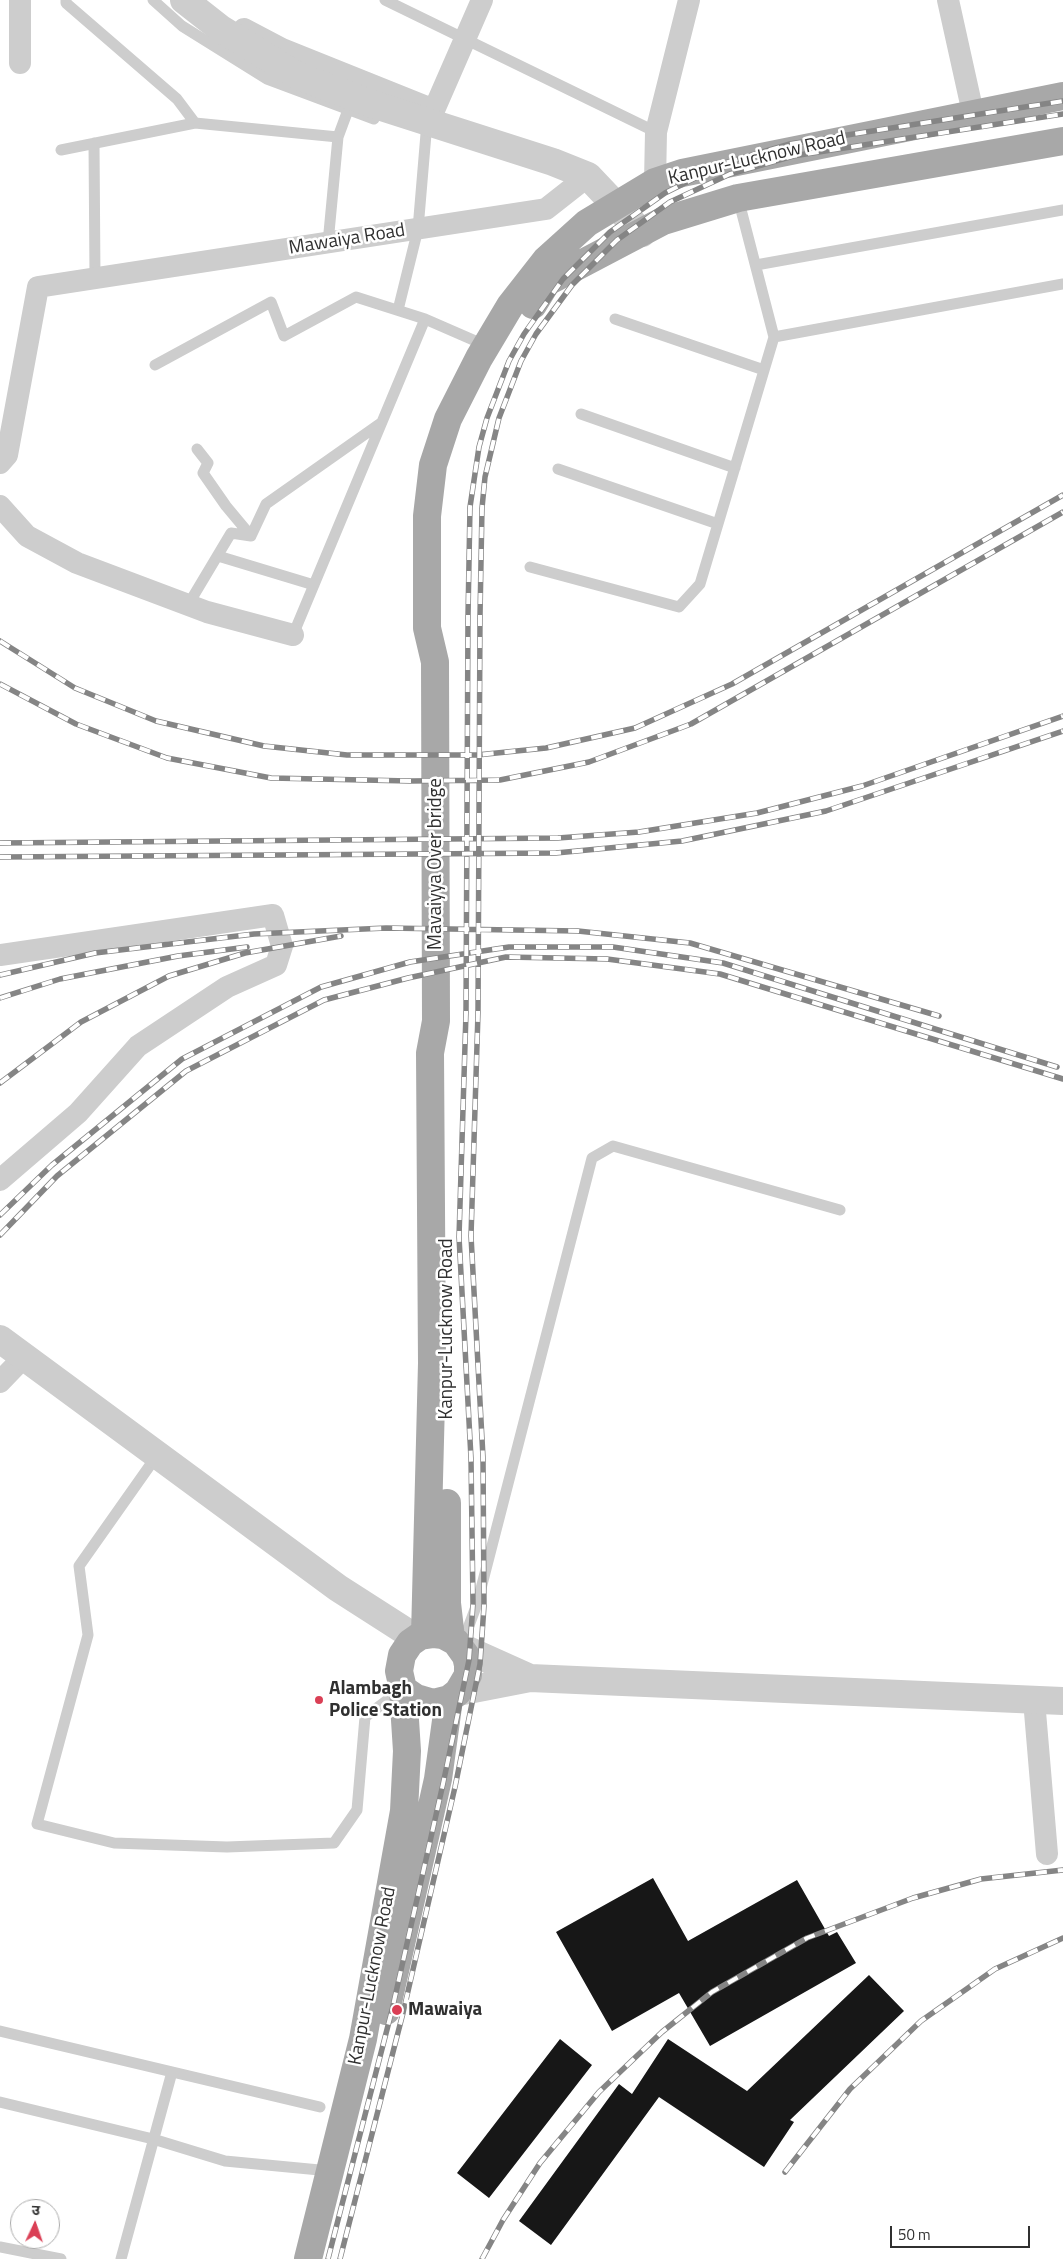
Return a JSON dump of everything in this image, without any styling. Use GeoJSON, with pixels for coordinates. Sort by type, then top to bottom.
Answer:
{"type":"FeatureCollection","features":[{"type":"Feature","properties":{"kind":"main road","name":"Kanpur-Lucknow Road"},"geometry":{"type":"LineString","coordinates":[[435,744],[435,662],[427,619],[427,516],[433,465],[448,419],[510,306],[546,260],[587,223],[615,205],[655,182],[682,173],[1063,96]]}},
{"type":"Feature","properties":{"kind":"main road","name":"Kanpur-Lucknow Road"},"geometry":{"type":"LineString","coordinates":[[435,662],[444,632],[446,516],[450,476],[465,426],[503,352],[547,282],[662,222],[738,198],[1063,141]]}},
{"type":"Feature","properties":{"kind":"main road","name":"Mavaiyya Over bridge"},"geometry":{"type":"LineString","coordinates":[[435,744],[436,985]]}},
{"type":"Feature","properties":{"kind":"main road","name":"Kanpur-Lucknow Road"},"geometry":{"type":"LineString","coordinates":[[308,2259],[363,2039],[404,1811],[406,1751],[403,1688],[399,1671],[431,1643],[447,1593],[447,1056],[436,1021],[436,985]]}},
{"type":"Feature","properties":{"kind":"main road","name":"Kanpur-Lucknow Road"},"geometry":{"type":"LineString","coordinates":[[326,2259],[415,1886],[454,1696],[468,1675],[468,1665],[431,1643]]}},
{"type":"Feature","properties":{"kind":"main road"},"geometry":{"type":"LineString","coordinates":[[403,1688],[424,1701],[433,1702],[454,1696]]}},
{"type":"Feature","properties":{"kind":"street"},"geometry":{"type":"LineString","coordinates":[[20,0],[20,63]]}},
{"type":"Feature","properties":{"kind":"street"},"geometry":{"type":"LineString","coordinates":[[184,0],[221,29],[298,76],[375,104],[430,115]]}},
{"type":"Feature","properties":{"kind":"street"},"geometry":{"type":"LineString","coordinates":[[203,0],[226,20],[282,49],[430,115],[588,176],[642,233]]}},
{"type":"Feature","properties":{"kind":"street"},"geometry":{"type":"LineString","coordinates":[[430,115],[482,0]]}},
{"type":"Feature","properties":{"kind":"street"},"geometry":{"type":"LineString","coordinates":[[655,182],[656,132],[689,0]]}},
{"type":"Feature","properties":{"kind":"street"},"geometry":{"type":"LineString","coordinates":[[948,0],[974,113]]}},
{"type":"Feature","properties":{"kind":"street","name":"Mawaiya Road"},"geometry":{"type":"LineString","coordinates":[[0,463],[7,455],[38,287],[546,208],[588,176]]}},
{"type":"Feature","properties":{"kind":"street"},"geometry":{"type":"LineString","coordinates":[[0,506],[28,536],[77,563],[206,612],[293,635]]}},
{"type":"Feature","properties":{"kind":"street"},"geometry":{"type":"LineString","coordinates":[[0,955],[273,915],[282,946],[276,965],[227,987],[138,1046],[78,1113],[0,1180]]}},
{"type":"Feature","properties":{"kind":"street"},"geometry":{"type":"LineString","coordinates":[[0,1339],[338,1588],[431,1643],[530,1678]]}},
{"type":"Feature","properties":{"kind":"street"},"geometry":{"type":"LineString","coordinates":[[0,1382],[24,1357]]}},
{"type":"Feature","properties":{"kind":"street"},"geometry":{"type":"LineString","coordinates":[[454,1696],[530,1678],[1063,1701]]}},
{"type":"Feature","properties":{"kind":"street"},"geometry":{"type":"LineString","coordinates":[[1034,1700],[1047,1854]]}},
{"type":"Feature","properties":{"kind":"lane"},"geometry":{"type":"LineString","coordinates":[[66,0],[66,3],[177,99],[195,123]]}},
{"type":"Feature","properties":{"kind":"lane"},"geometry":{"type":"LineString","coordinates":[[154,0],[182,26],[267,79],[387,123],[430,115],[418,229],[398,310]]}},
{"type":"Feature","properties":{"kind":"lane"},"geometry":{"type":"LineString","coordinates":[[385,0],[656,132]]}},
{"type":"Feature","properties":{"kind":"lane"},"geometry":{"type":"LineString","coordinates":[[328,243],[338,138],[348,110]]}},
{"type":"Feature","properties":{"kind":"lane"},"geometry":{"type":"LineString","coordinates":[[61,150],[195,123],[338,138]]}},
{"type":"Feature","properties":{"kind":"lane"},"geometry":{"type":"LineString","coordinates":[[94,143],[96,278]]}},
{"type":"Feature","properties":{"kind":"lane"},"geometry":{"type":"LineString","coordinates":[[530,567],[679,607],[700,584],[774,337],[738,198]]}},
{"type":"Feature","properties":{"kind":"lane"},"geometry":{"type":"LineString","coordinates":[[756,265],[1063,210]]}},
{"type":"Feature","properties":{"kind":"lane"},"geometry":{"type":"LineString","coordinates":[[774,337],[1063,284]]}},
{"type":"Feature","properties":{"kind":"lane"},"geometry":{"type":"LineString","coordinates":[[155,365],[272,302],[284,336],[356,297],[425,319],[488,346]]}},
{"type":"Feature","properties":{"kind":"lane"},"geometry":{"type":"LineString","coordinates":[[293,635],[425,319]]}},
{"type":"Feature","properties":{"kind":"lane"},"geometry":{"type":"LineString","coordinates":[[615,319],[764,370]]}},
{"type":"Feature","properties":{"kind":"lane"},"geometry":{"type":"LineString","coordinates":[[581,414],[735,468]]}},
{"type":"Feature","properties":{"kind":"lane"},"geometry":{"type":"LineString","coordinates":[[251,536],[266,504],[381,423]]}},
{"type":"Feature","properties":{"kind":"lane"},"geometry":{"type":"LineString","coordinates":[[197,449],[208,462],[203,472],[226,506],[251,536]]}},
{"type":"Feature","properties":{"kind":"lane"},"geometry":{"type":"LineString","coordinates":[[558,469],[718,524]]}},
{"type":"Feature","properties":{"kind":"lane"},"geometry":{"type":"LineString","coordinates":[[188,605],[231,533],[251,536]]}},
{"type":"Feature","properties":{"kind":"lane"},"geometry":{"type":"LineString","coordinates":[[218,556],[314,585]]}},
{"type":"Feature","properties":{"kind":"lane"},"geometry":{"type":"LineString","coordinates":[[431,1643],[477,1604],[592,1158],[613,1146],[840,1210]]}},
{"type":"Feature","properties":{"kind":"lane"},"geometry":{"type":"LineString","coordinates":[[158,1454],[79,1566],[88,1635],[36,1824],[114,1843],[226,1847],[334,1843],[357,1810],[365,1717],[403,1688]]}},
{"type":"Feature","properties":{"kind":"lane"},"geometry":{"type":"LineString","coordinates":[[0,2032],[320,2107]]}},
{"type":"Feature","properties":{"kind":"lane"},"geometry":{"type":"LineString","coordinates":[[121,2259],[172,2072]]}},
{"type":"Feature","properties":{"kind":"lane"},"geometry":{"type":"LineString","coordinates":[[0,2102],[153,2139],[225,2161],[330,2171]]}},
{"type":"Feature","properties":{"kind":"lane"},"geometry":{"type":"LineString","coordinates":[[0,2247],[61,2259]]}},
{"type":"Feature","properties":{"kind":"building"},"geometry":{"type":"Polygon","coordinates":[[[653,1878],[688,1941],[797,1880],[829,1936],[837,1932],[856,1963],[710,2046],[679,1993],[612,2031],[556,1932],[653,1878]]]}},
{"type":"Feature","properties":{"kind":"building"},"geometry":{"type":"Polygon","coordinates":[[[869,1975],[904,2011],[790,2120],[794,2122],[764,2167],[659,2097],[551,2245],[519,2221],[619,2084],[632,2094],[668,2039],[747,2091],[869,1975]]]}},
{"type":"Feature","properties":{"kind":"building"},"geometry":{"type":"Polygon","coordinates":[[[560,2039],[592,2065],[489,2198],[457,2173],[560,2039]]]}},
{"type":"Feature","properties":{"kind":"railway"},"geometry":{"type":"LineString","coordinates":[[328,2259],[392,2010],[469,1660],[473,1604],[471,1458],[459,1237],[466,1013],[470,507],[479,447],[487,418],[509,361],[524,334],[563,279],[610,232],[665,193],[725,163],[790,144],[1063,101]]}},
{"type":"Feature","properties":{"kind":"railway"},"geometry":{"type":"LineString","coordinates":[[340,2259],[403,2013],[455,1787],[480,1664],[484,1606],[483,1457],[471,1236],[478,1013],[480,616],[482,508],[485,477],[499,418],[521,361],[536,334],[572,285],[617,240],[670,202],[730,174],[793,156],[1063,114]]}},
{"type":"Feature","properties":{"kind":"railway"},"geometry":{"type":"LineString","coordinates":[[0,641],[75,688],[156,721],[264,746],[347,755],[477,755],[546,748],[635,728],[732,684],[1063,495]]}},
{"type":"Feature","properties":{"kind":"railway"},"geometry":{"type":"LineString","coordinates":[[0,684],[76,724],[167,758],[271,778],[410,781],[500,780],[589,762],[691,724],[1063,512]]}},
{"type":"Feature","properties":{"kind":"railway"},"geometry":{"type":"LineString","coordinates":[[0,843],[558,838],[639,832],[757,813],[862,786],[1063,716]]}},
{"type":"Feature","properties":{"kind":"railway"},"geometry":{"type":"LineString","coordinates":[[0,857],[556,853],[682,841],[826,811],[1063,731]]}},
{"type":"Feature","properties":{"kind":"railway"},"geometry":{"type":"LineString","coordinates":[[0,975],[95,953],[254,934],[386,928],[578,931],[690,943],[939,1016]]}},
{"type":"Feature","properties":{"kind":"railway"},"geometry":{"type":"LineString","coordinates":[[0,1083],[81,1022],[169,976],[245,953],[341,936]]}},
{"type":"Feature","properties":{"kind":"railway"},"geometry":{"type":"LineString","coordinates":[[0,998],[60,979],[178,956],[247,947]]}},
{"type":"Feature","properties":{"kind":"railway"},"geometry":{"type":"LineString","coordinates":[[0,1215],[52,1165],[182,1059],[321,987],[410,962],[509,947],[613,947],[723,963],[1057,1067]]}},
{"type":"Feature","properties":{"kind":"railway"},"geometry":{"type":"LineString","coordinates":[[0,1235],[57,1176],[186,1071],[324,1000],[408,978],[506,957],[607,959],[720,974],[1063,1079]]}},
{"type":"Feature","properties":{"kind":"railway"},"geometry":{"type":"LineString","coordinates":[[482,2259],[503,2220],[540,2163],[599,2092],[662,2032],[712,1992],[807,1938],[913,1898],[981,1879],[1063,1870]]}},
{"type":"Feature","properties":{"kind":"railway"},"geometry":{"type":"LineString","coordinates":[[785,2172],[850,2089],[921,2021],[995,1969],[1063,1938]]}},
{"type":"Feature","properties":{"kind":"place","name":"Alambagh Police Station"},"geometry":{"type":"Point","coordinates":[319,1700]}},
{"type":"Feature","properties":{"kind":"place","name":"Mawaiya"},"geometry":{"type":"Point","coordinates":[397,2010]}}]}
